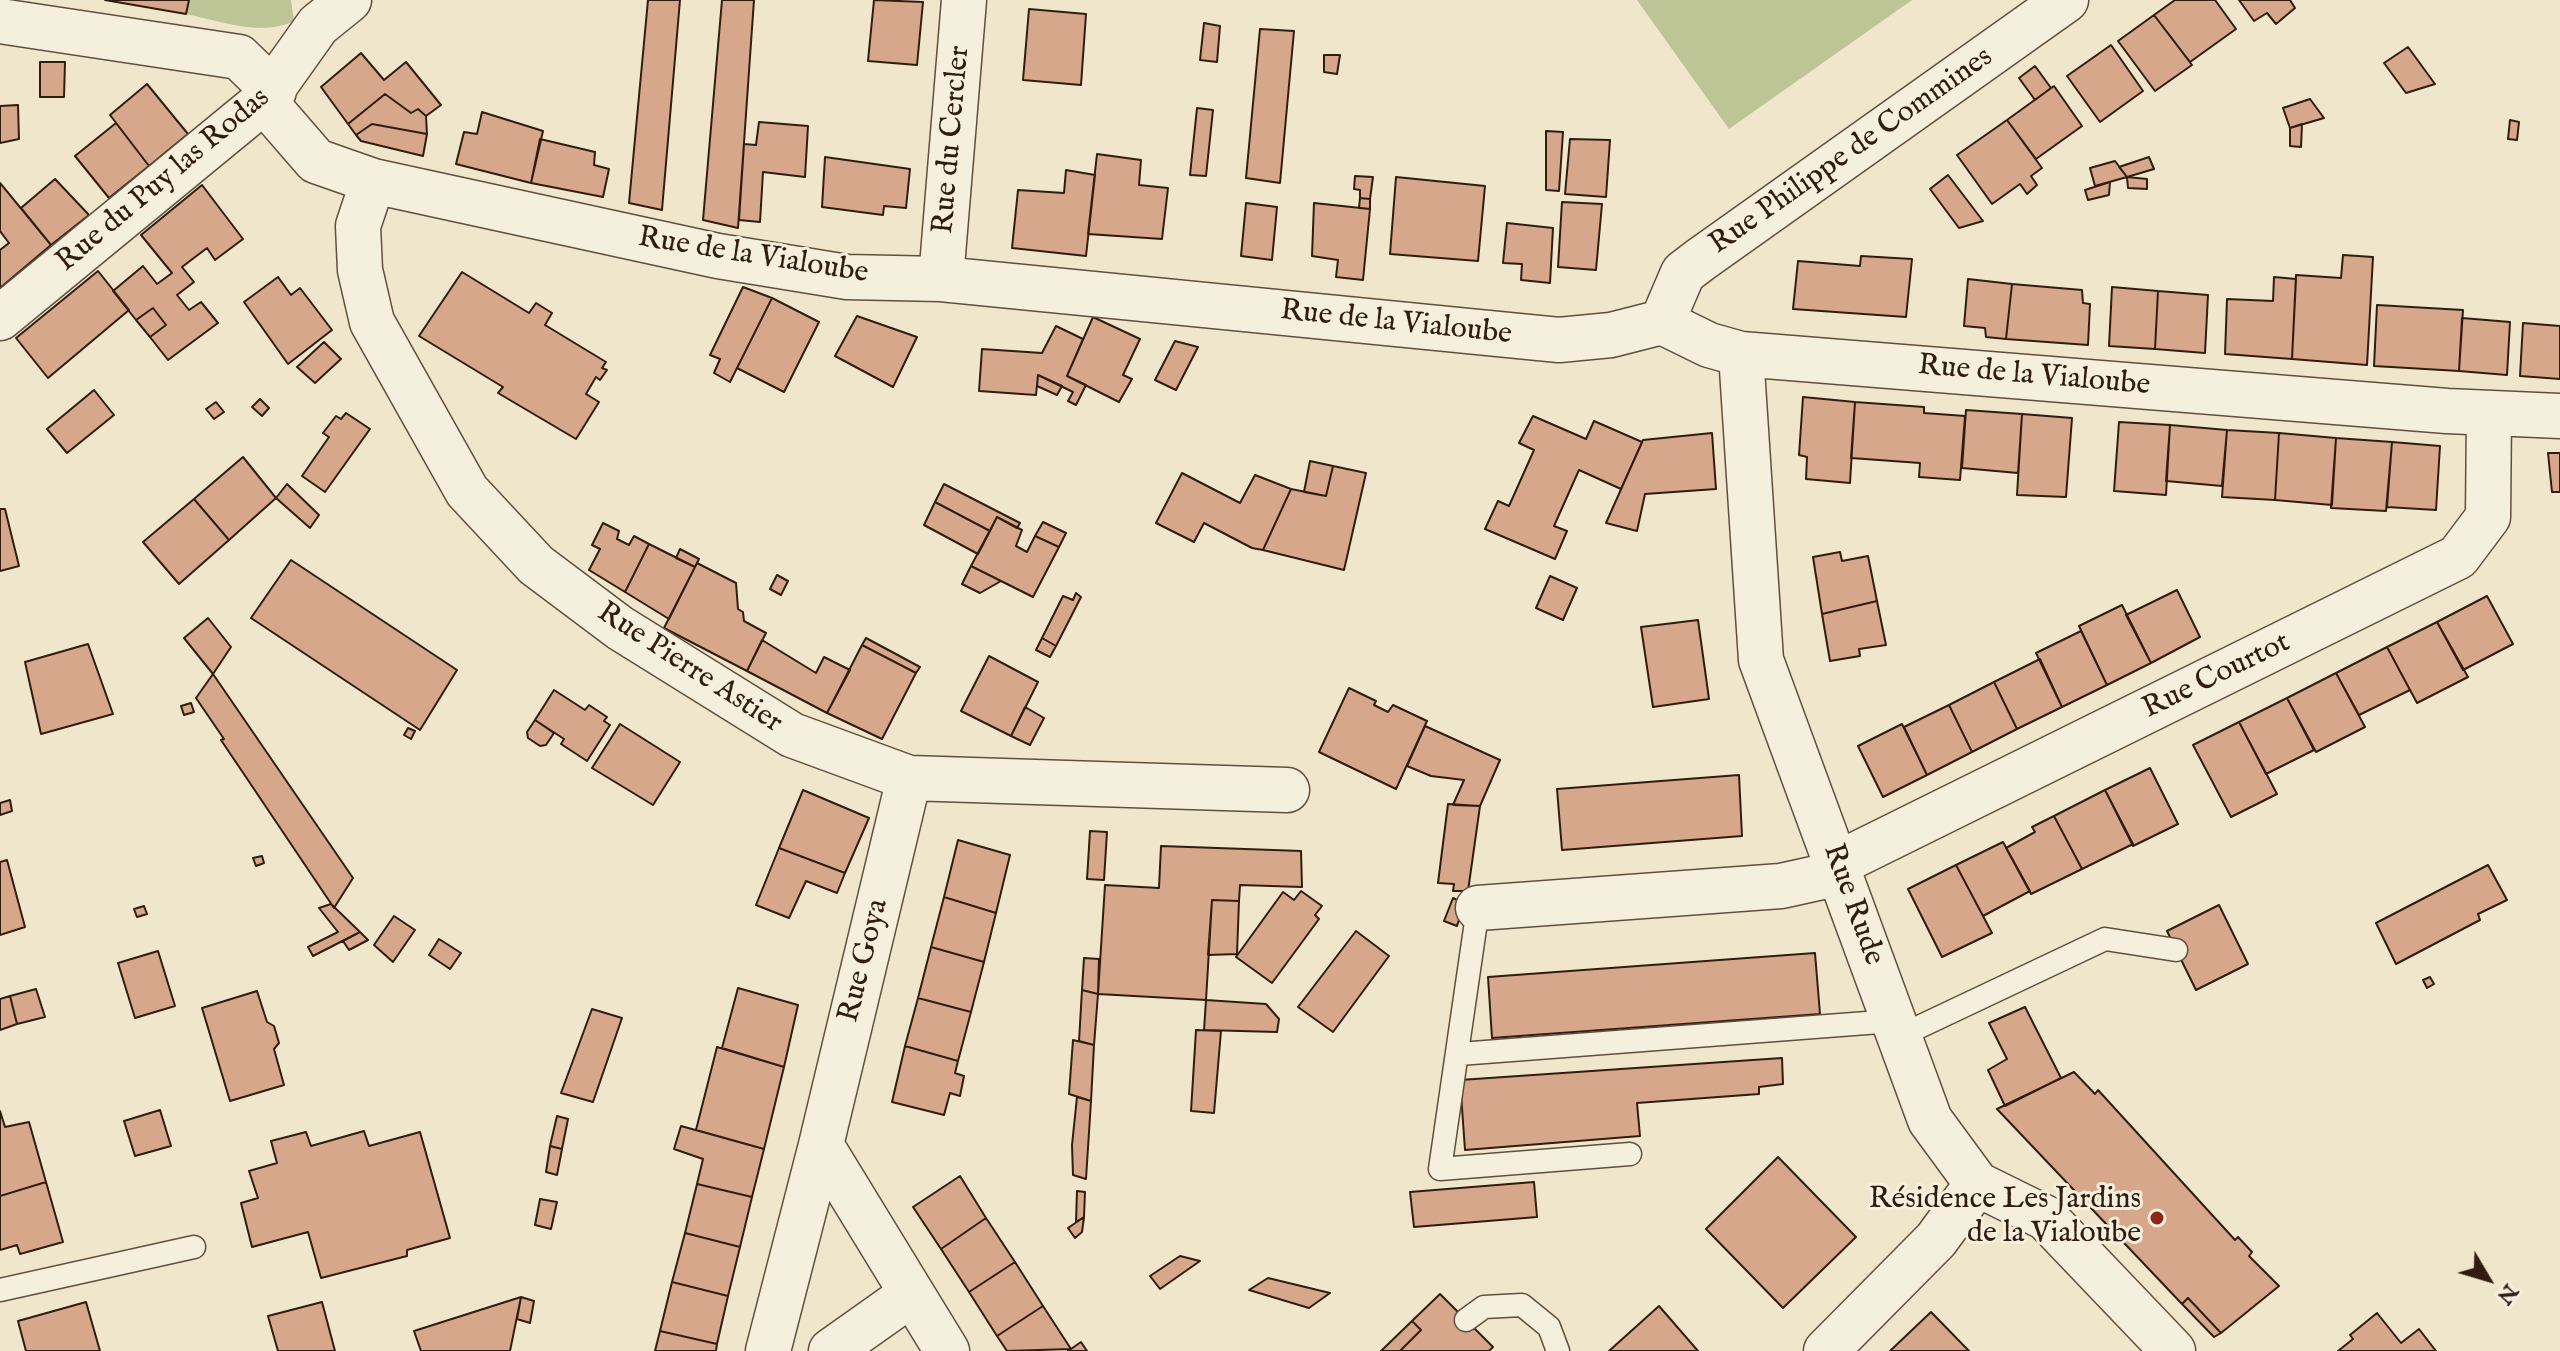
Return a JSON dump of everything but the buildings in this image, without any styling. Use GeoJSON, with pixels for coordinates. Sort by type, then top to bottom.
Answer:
{"type":"FeatureCollection","features":[{"type":"Feature","properties":{"kind":"street","name":"Rue du Puy las Rodas"},"geometry":{"type":"LineString","coordinates":[[0,318],[269,96],[318,25],[349,0]]}},
{"type":"Feature","properties":{"kind":"street","name":"Rue du Cercler"},"geometry":{"type":"LineString","coordinates":[[941,279],[964,0]]}},
{"type":"Feature","properties":{"kind":"street","name":"Rue Philippe de Commines"},"geometry":{"type":"LineString","coordinates":[[1662,322],[1683,273],[2066,0]]}},
{"type":"Feature","properties":{"kind":"street","name":"Rue de la Vialoube"},"geometry":{"type":"LineString","coordinates":[[0,21],[239,57],[316,161],[373,181],[718,256],[847,277],[941,279],[1559,340],[1611,335],[1662,322],[1709,345],[1741,354],[2560,416]]}},
{"type":"Feature","properties":{"kind":"street","name":"Rue Pierre Astier"},"geometry":{"type":"LineString","coordinates":[[373,181],[358,226],[360,270],[372,322],[467,491],[536,565],[620,628],[792,735],[909,778],[1287,790]]}},
{"type":"Feature","properties":{"kind":"street","name":"Rue Rude"},"geometry":{"type":"LineString","coordinates":[[1741,354],[1761,660],[1930,1120],[1977,1184],[2046,1218],[2173,1351]]}},
{"type":"Feature","properties":{"kind":"street","name":"Rue Courtot"},"geometry":{"type":"LineString","coordinates":[[1478,908],[1781,886],[1839,869],[2458,557],[2488,517],[2489,413]]}},
{"type":"Feature","properties":{"kind":"street","name":"Rue Goya"},"geometry":{"type":"LineString","coordinates":[[768,1351],[909,778]]}},
{"type":"Feature","properties":{"kind":"street"},"geometry":{"type":"LineString","coordinates":[[821,1145],[947,1351]]}},
{"type":"Feature","properties":{"kind":"street"},"geometry":{"type":"LineString","coordinates":[[1826,1351],[1936,1240],[1977,1184]]}},
{"type":"Feature","properties":{"kind":"street"},"geometry":{"type":"LineString","coordinates":[[831,1351],[910,1295]]}},
{"type":"Feature","properties":{"kind":"lane"},"geometry":{"type":"LineString","coordinates":[[1478,908],[1440,1169],[1630,1154]]}},
{"type":"Feature","properties":{"kind":"lane"},"geometry":{"type":"LineString","coordinates":[[1459,1054],[1897,1029],[2105,939],[2176,950]]}},
{"type":"Feature","properties":{"kind":"lane"},"geometry":{"type":"LineString","coordinates":[[0,1290],[194,1247]]}},
{"type":"Feature","properties":{"kind":"lane"},"geometry":{"type":"LineString","coordinates":[[1466,1320],[1484,1307],[1522,1305],[1549,1327],[1558,1351]]}},
{"type":"Feature","properties":{"kind":"green space"},"geometry":{"type":"Polygon","coordinates":[[[189,0],[291,0],[294,21],[268,28],[227,24],[186,14],[189,0]]]}},
{"type":"Feature","properties":{"kind":"green space"},"geometry":{"type":"Polygon","coordinates":[[[1637,0],[1912,0],[1729,129],[1637,0]]]}},
{"type":"Feature","properties":{"kind":"place","name":"Résidence Les Jardins de la Vialoube"},"geometry":{"type":"Point","coordinates":[2157,1218]}}]}
